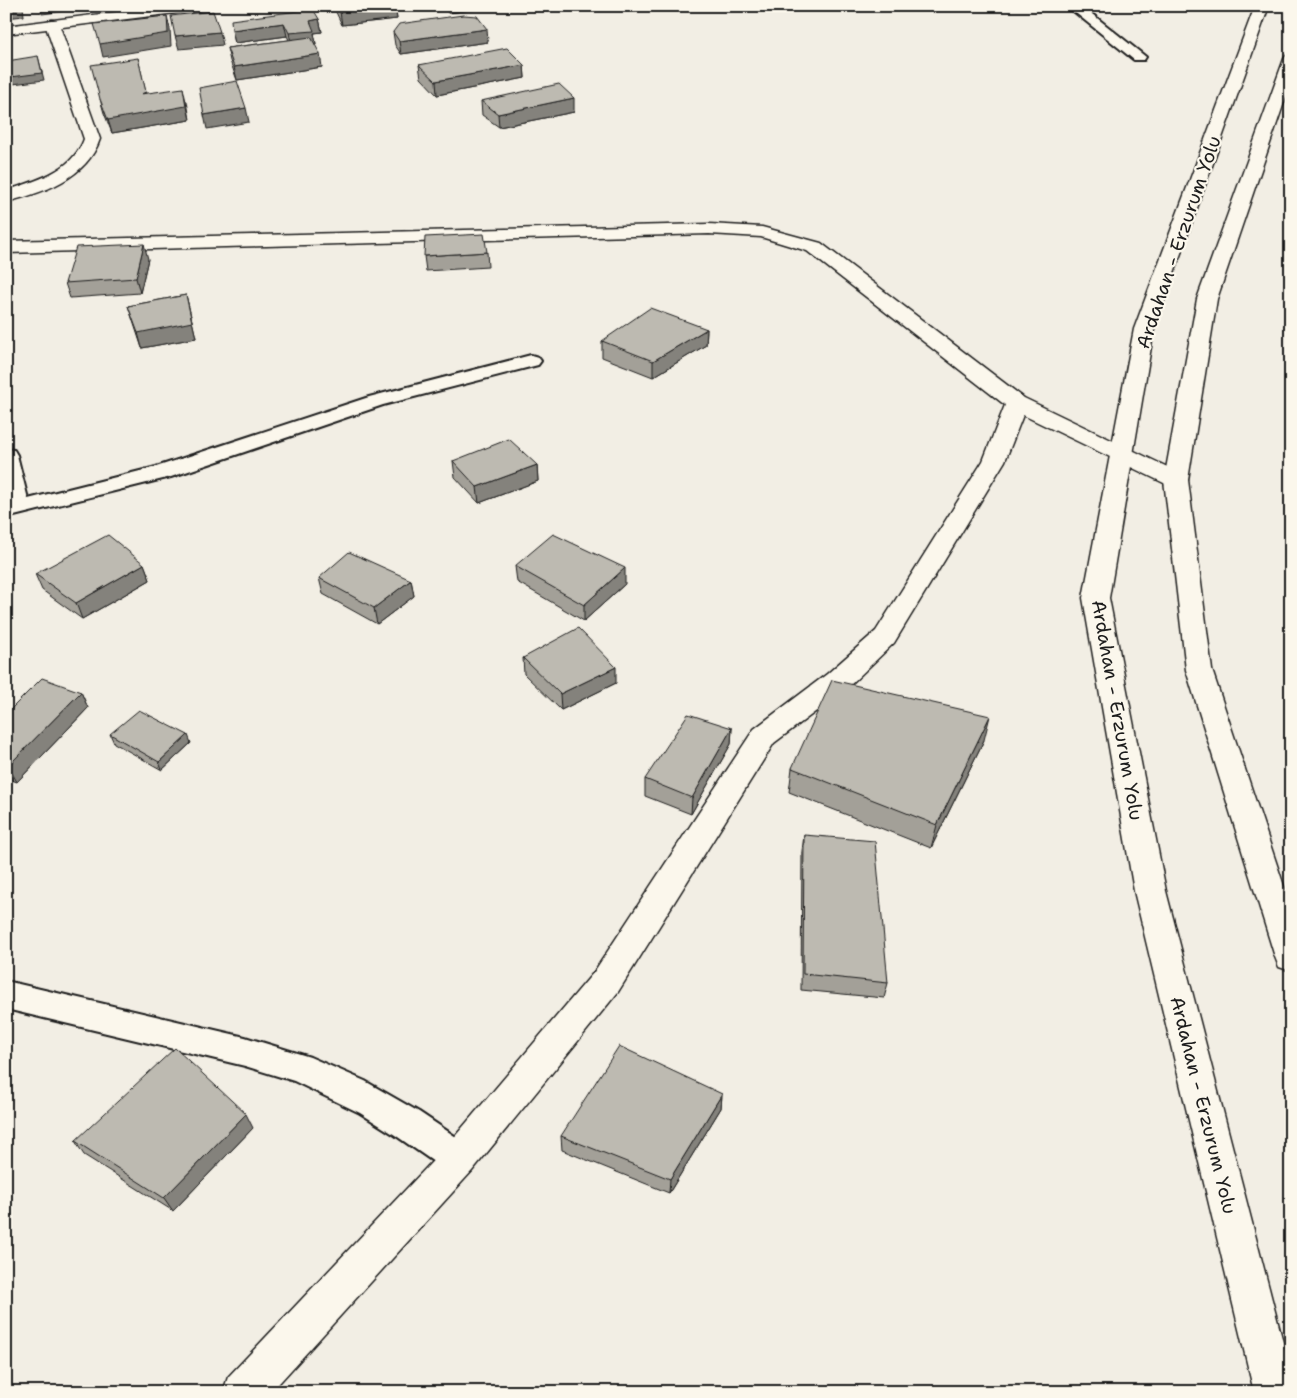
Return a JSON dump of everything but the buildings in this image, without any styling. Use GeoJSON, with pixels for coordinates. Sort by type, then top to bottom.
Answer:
{"type":"FeatureCollection","features":[{"type":"Feature","properties":{"kind":"main road"},"geometry":{"type":"LineString","coordinates":[[6,30],[200,6]]}},
{"type":"Feature","properties":{"kind":"main road","name":"Ardahan - Erzurum Yolu"},"geometry":{"type":"LineString","coordinates":[[1262,6],[1144,329],[1096,598],[1150,891],[1275,1392]]}},
{"type":"Feature","properties":{"kind":"main road"},"geometry":{"type":"LineString","coordinates":[[6,197],[70,170],[84,159],[90,150],[92,139],[52,24]]}},
{"type":"Feature","properties":{"kind":"main road"},"geometry":{"type":"LineString","coordinates":[[1291,60],[1207,299],[1176,480],[1199,670],[1291,958]]}},
{"type":"Feature","properties":{"kind":"main road"},"geometry":{"type":"LineString","coordinates":[[6,247],[709,229],[762,232],[814,247],[1016,403],[1176,480]]}},
{"type":"Feature","properties":{"kind":"main road"},"geometry":{"type":"LineString","coordinates":[[243,1392],[459,1159],[606,982],[764,736],[837,681],[885,637],[994,461],[1016,403]]}},
{"type":"Feature","properties":{"kind":"lane"},"geometry":{"type":"LineString","coordinates":[[1073,6],[1139,57]]}},
{"type":"Feature","properties":{"kind":"lane"},"geometry":{"type":"LineString","coordinates":[[6,455],[13,509],[163,472],[376,401],[531,361]]}},
{"type":"Feature","properties":{"kind":"lane"},"geometry":{"type":"LineString","coordinates":[[6,995],[244,1051],[314,1073],[364,1097],[405,1121],[459,1159]]}}]}
